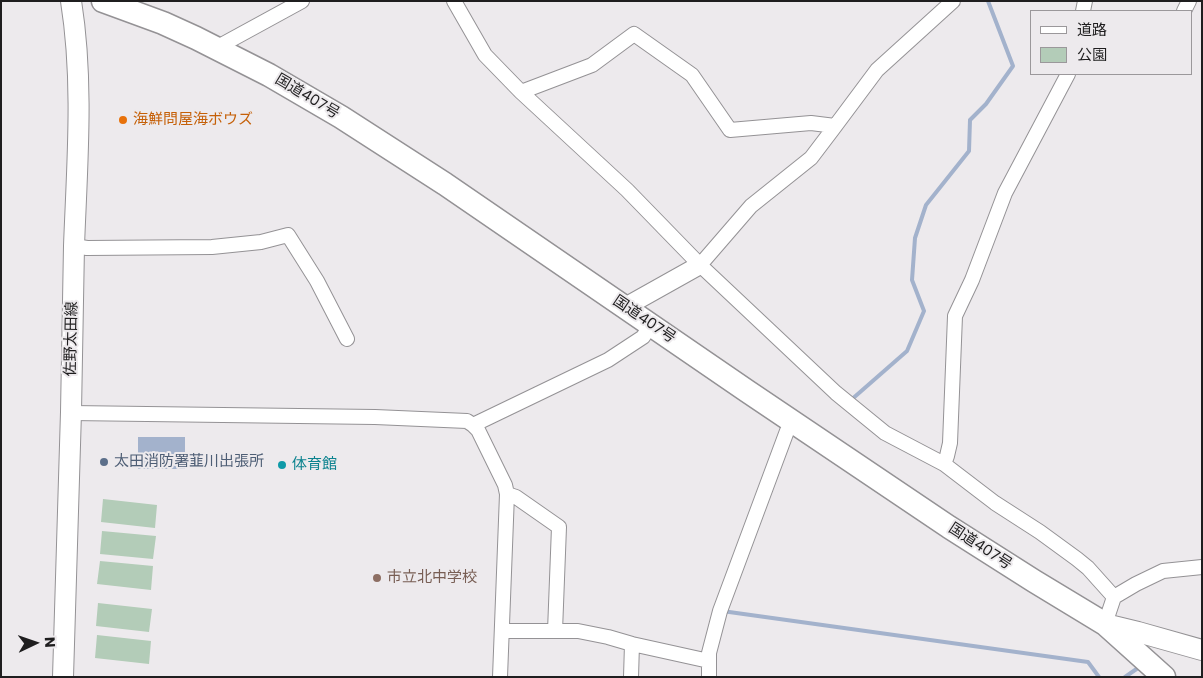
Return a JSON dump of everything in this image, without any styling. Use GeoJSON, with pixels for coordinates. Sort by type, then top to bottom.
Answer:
{"type":"FeatureCollection","features":[{"type":"Feature","properties":{"kind":"highway","name":"国道407号"},"geometry":{"type":"LineString","coordinates":[[102,1],[163,23],[216,48],[269,75],[340,117],[445,184],[747,391],[793,420],[950,527],[1105,624],[1160,675]]}},
{"type":"Feature","properties":{"kind":"main road","name":"佐野太田線"},"geometry":{"type":"LineString","coordinates":[[63,677],[74,246],[79,129],[78,68],[71,1]]}},
{"type":"Feature","properties":{"kind":"main road"},"geometry":{"type":"LineString","coordinates":[[1105,624],[1202,650]]}},
{"type":"Feature","properties":{"kind":"street"},"geometry":{"type":"LineString","coordinates":[[216,48],[302,1]]}},
{"type":"Feature","properties":{"kind":"street"},"geometry":{"type":"LineString","coordinates":[[625,307],[700,265],[751,206],[811,158],[878,70],[953,1]]}},
{"type":"Feature","properties":{"kind":"street"},"geometry":{"type":"LineString","coordinates":[[458,3],[485,55],[521,92],[627,190],[700,265],[836,393],[885,433],[944,464],[995,503],[1040,532],[1088,568],[1114,598]]}},
{"type":"Feature","properties":{"kind":"street"},"geometry":{"type":"LineString","coordinates":[[521,92],[592,65],[634,34],[692,75],[730,130],[811,123],[835,126]]}},
{"type":"Feature","properties":{"kind":"street"},"geometry":{"type":"LineString","coordinates":[[944,464],[950,443],[956,316],[972,280],[1005,192],[1067,75]]}},
{"type":"Feature","properties":{"kind":"street"},"geometry":{"type":"LineString","coordinates":[[74,246],[86,248],[212,247],[261,242],[288,235],[317,281],[347,339]]}},
{"type":"Feature","properties":{"kind":"street"},"geometry":{"type":"LineString","coordinates":[[473,425],[608,360],[643,337],[651,325]]}},
{"type":"Feature","properties":{"kind":"street"},"geometry":{"type":"LineString","coordinates":[[71,413],[375,417],[467,422],[473,425],[478,430],[505,485],[506,494],[500,677]]}},
{"type":"Feature","properties":{"kind":"street"},"geometry":{"type":"LineString","coordinates":[[709,677],[709,653],[720,610],[787,431],[793,420]]}},
{"type":"Feature","properties":{"kind":"street"},"geometry":{"type":"LineString","coordinates":[[506,494],[516,497],[559,527],[555,631]]}},
{"type":"Feature","properties":{"kind":"street"},"geometry":{"type":"LineString","coordinates":[[1105,624],[1114,598],[1136,584],[1163,571],[1202,567]]}},
{"type":"Feature","properties":{"kind":"street"},"geometry":{"type":"LineString","coordinates":[[502,632],[578,632],[608,637],[709,661]]}},
{"type":"Feature","properties":{"kind":"street"},"geometry":{"type":"LineString","coordinates":[[630,677],[632,644]]}},
{"type":"Feature","properties":{"kind":"green space"},"geometry":{"type":"Polygon","coordinates":[[[103,499],[157,505],[155,528],[101,522],[103,499]]]}},
{"type":"Feature","properties":{"kind":"green space"},"geometry":{"type":"Polygon","coordinates":[[[102,531],[156,536],[153,559],[100,554],[102,531]]]}},
{"type":"Feature","properties":{"kind":"green space"},"geometry":{"type":"Polygon","coordinates":[[[100,561],[153,566],[151,590],[97,584],[100,561]]]}},
{"type":"Feature","properties":{"kind":"green space"},"geometry":{"type":"Polygon","coordinates":[[[98,603],[152,609],[149,632],[96,626],[98,603]]]}},
{"type":"Feature","properties":{"kind":"green space"},"geometry":{"type":"Polygon","coordinates":[[[97,635],[151,641],[149,664],[95,658],[97,635]]]}},
{"type":"Feature","properties":{"kind":"water"},"geometry":{"type":"Polygon","coordinates":[[[138,437],[185,437],[185,469],[138,469],[138,437]]]}},
{"type":"Feature","properties":{"kind":"waterway"},"geometry":{"type":"LineString","coordinates":[[851,400],[907,351],[924,311],[912,280],[915,238],[926,205],[969,151],[970,120],[986,104],[1013,66],[988,1]]}},
{"type":"Feature","properties":{"kind":"waterway"},"geometry":{"type":"LineString","coordinates":[[722,611],[1088,662],[1099,677]]}},
{"type":"Feature","properties":{"kind":"waterway"},"geometry":{"type":"LineString","coordinates":[[1125,677],[1138,668]]}},
{"type":"Feature","properties":{"kind":"place","name":"海鮮問屋海ボウズ"},"geometry":{"type":"Point","coordinates":[123,120]}},
{"type":"Feature","properties":{"kind":"place","name":"太田消防署韮川出張所"},"geometry":{"type":"Point","coordinates":[104,462]}},
{"type":"Feature","properties":{"kind":"place","name":"体育館"},"geometry":{"type":"Point","coordinates":[282,465]}},
{"type":"Feature","properties":{"kind":"place","name":"市立北中学校"},"geometry":{"type":"Point","coordinates":[377,578]}}]}
